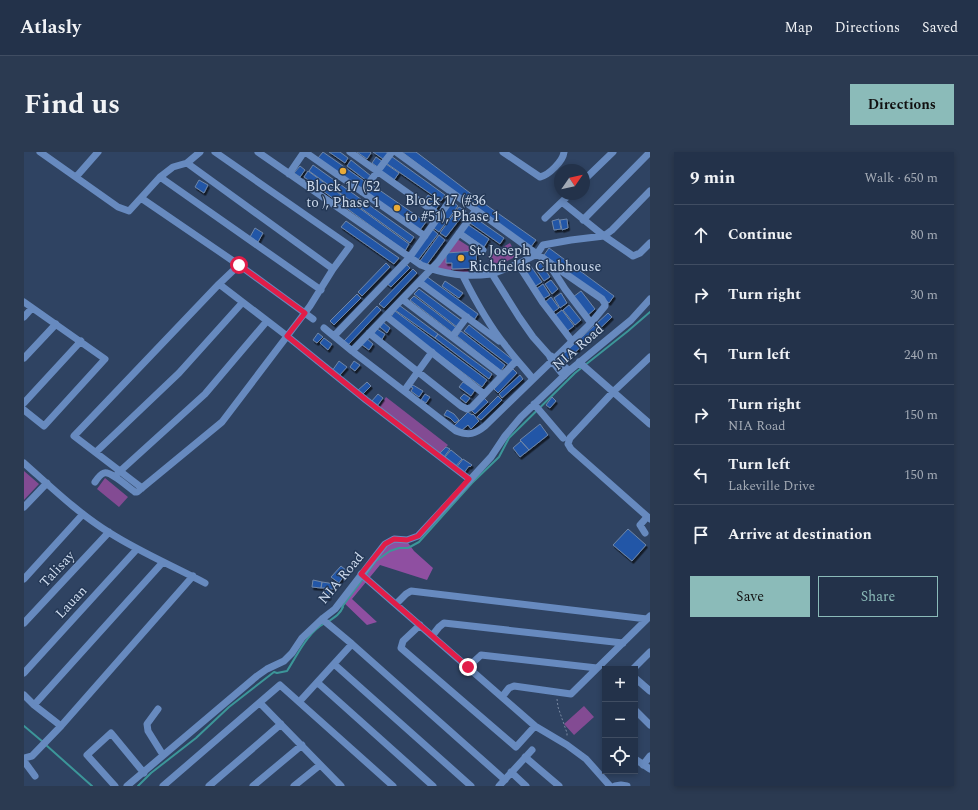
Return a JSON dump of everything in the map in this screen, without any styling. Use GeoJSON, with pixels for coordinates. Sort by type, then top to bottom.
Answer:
{"type":"FeatureCollection","features":[{"type":"Feature","properties":{"kind":"street"},"geometry":{"type":"LineString","coordinates":[[40,152],[118,207],[129,211],[160,177],[173,167],[187,163],[200,152]]}},
{"type":"Feature","properties":{"kind":"street"},"geometry":{"type":"LineString","coordinates":[[76,177],[98,152]]}},
{"type":"Feature","properties":{"kind":"street"},"geometry":{"type":"LineString","coordinates":[[95,482],[103,473],[106,473],[115,477],[137,492],[222,422],[305,313],[333,269],[350,246],[215,152]]}},
{"type":"Feature","properties":{"kind":"street"},"geometry":{"type":"LineString","coordinates":[[289,174],[305,152],[424,236]]}},
{"type":"Feature","properties":{"kind":"street"},"geometry":{"type":"LineString","coordinates":[[350,152],[439,215]]}},
{"type":"Feature","properties":{"kind":"street"},"geometry":{"type":"LineString","coordinates":[[362,192],[392,152]]}},
{"type":"Feature","properties":{"kind":"street"},"geometry":{"type":"LineString","coordinates":[[324,328],[456,431],[472,434],[485,426],[533,379],[552,358],[591,323],[605,306],[604,302],[396,152]]}},
{"type":"Feature","properties":{"kind":"street"},"geometry":{"type":"LineString","coordinates":[[507,153],[540,177],[545,176],[563,157],[564,152]]}},
{"type":"Feature","properties":{"kind":"street"},"geometry":{"type":"LineString","coordinates":[[590,174],[613,152]]}},
{"type":"Feature","properties":{"kind":"street"},"geometry":{"type":"LineString","coordinates":[[583,220],[650,152]]}},
{"type":"Feature","properties":{"kind":"street"},"geometry":{"type":"LineString","coordinates":[[263,153],[289,174],[409,258],[431,269],[463,276],[492,274],[518,264],[537,254],[543,245],[604,236],[612,230],[650,191]]}},
{"type":"Feature","properties":{"kind":"street"},"geometry":{"type":"LineString","coordinates":[[187,163],[333,269]]}},
{"type":"Feature","properties":{"kind":"street"},"geometry":{"type":"LineString","coordinates":[[160,177],[321,290]]}},
{"type":"Feature","properties":{"kind":"street"},"geometry":{"type":"LineString","coordinates":[[334,336],[409,258],[454,195]]}},
{"type":"Feature","properties":{"kind":"street"},"geometry":{"type":"LineString","coordinates":[[141,198],[239,265],[313,320]]}},
{"type":"Feature","properties":{"kind":"street"},"geometry":{"type":"LineString","coordinates":[[545,218],[562,202],[604,236],[633,256],[640,253],[650,243]]}},
{"type":"Feature","properties":{"kind":"street"},"geometry":{"type":"LineString","coordinates":[[352,351],[431,269],[476,210]]}},
{"type":"Feature","properties":{"kind":"street"},"geometry":{"type":"LineString","coordinates":[[459,233],[483,250]]}},
{"type":"Feature","properties":{"kind":"street"},"geometry":{"type":"LineString","coordinates":[[546,261],[591,323]]}},
{"type":"Feature","properties":{"kind":"street"},"geometry":{"type":"LineString","coordinates":[[518,264],[543,303],[572,341]]}},
{"type":"Feature","properties":{"kind":"street"},"geometry":{"type":"LineString","coordinates":[[142,488],[74,436],[239,265]]}},
{"type":"Feature","properties":{"kind":"street"},"geometry":{"type":"LineString","coordinates":[[492,274],[533,337],[566,374]]}},
{"type":"Feature","properties":{"kind":"street"},"geometry":{"type":"LineString","coordinates":[[463,276],[474,298],[505,345],[533,379]]}},
{"type":"Feature","properties":{"kind":"street"},"geometry":{"type":"LineString","coordinates":[[419,282],[505,345]]}},
{"type":"Feature","properties":{"kind":"street"},"geometry":{"type":"LineString","coordinates":[[219,284],[469,479]]}},
{"type":"Feature","properties":{"kind":"street"},"geometry":{"type":"LineString","coordinates":[[402,299],[502,375]]}},
{"type":"Feature","properties":{"kind":"street","name":"NIA Road"},"geometry":{"type":"LineString","coordinates":[[127,786],[257,676],[267,669],[284,661],[292,653],[302,638],[324,621],[335,609],[385,544],[394,539],[407,540],[418,536],[469,479],[491,457],[505,436],[534,404],[579,362],[631,320],[650,299]]}},
{"type":"Feature","properties":{"kind":"street"},"geometry":{"type":"LineString","coordinates":[[24,302],[105,359],[44,426],[24,410]]}},
{"type":"Feature","properties":{"kind":"street"},"geometry":{"type":"LineString","coordinates":[[96,452],[179,373],[242,303]]}},
{"type":"Feature","properties":{"kind":"street"},"geometry":{"type":"LineString","coordinates":[[24,317],[32,308]]}},
{"type":"Feature","properties":{"kind":"street"},"geometry":{"type":"LineString","coordinates":[[386,316],[484,394]]}},
{"type":"Feature","properties":{"kind":"street"},"geometry":{"type":"LineString","coordinates":[[452,337],[467,317]]}},
{"type":"Feature","properties":{"kind":"street"},"geometry":{"type":"LineString","coordinates":[[115,477],[204,394],[267,321]]}},
{"type":"Feature","properties":{"kind":"street"},"geometry":{"type":"LineString","coordinates":[[24,358],[56,324]]}},
{"type":"Feature","properties":{"kind":"street"},"geometry":{"type":"LineString","coordinates":[[369,334],[461,406],[467,409],[472,407],[517,360]]}},
{"type":"Feature","properties":{"kind":"street"},"geometry":{"type":"LineString","coordinates":[[24,403],[81,341]]}},
{"type":"Feature","properties":{"kind":"street"},"geometry":{"type":"LineString","coordinates":[[404,391],[432,352]]}},
{"type":"Feature","properties":{"kind":"street"},"geometry":{"type":"LineString","coordinates":[[645,533],[640,526],[649,518],[571,449],[568,444],[570,438],[614,391],[650,357]]}},
{"type":"Feature","properties":{"kind":"street"},"geometry":{"type":"LineString","coordinates":[[579,362],[650,424]]}},
{"type":"Feature","properties":{"kind":"street"},"geometry":{"type":"LineString","coordinates":[[534,404],[563,438]]}},
{"type":"Feature","properties":{"kind":"street"},"geometry":{"type":"LineString","coordinates":[[24,463],[84,514],[109,532],[137,549],[205,583]]}},
{"type":"Feature","properties":{"kind":"street"},"geometry":{"type":"LineString","coordinates":[[24,508],[47,483]]}},
{"type":"Feature","properties":{"kind":"street"},"geometry":{"type":"LineString","coordinates":[[24,579],[84,514]]}},
{"type":"Feature","properties":{"kind":"street","name":"Talisay"},"geometry":{"type":"LineString","coordinates":[[24,623],[109,532]]}},
{"type":"Feature","properties":{"kind":"street","name":"Lauan"},"geometry":{"type":"LineString","coordinates":[[24,673],[137,549]]}},
{"type":"Feature","properties":{"kind":"street"},"geometry":{"type":"LineString","coordinates":[[34,705],[163,562]]}},
{"type":"Feature","properties":{"kind":"street"},"geometry":{"type":"LineString","coordinates":[[361,574],[535,726],[567,745],[586,759],[610,786]]}},
{"type":"Feature","properties":{"kind":"street"},"geometry":{"type":"LineString","coordinates":[[24,758],[32,756],[61,726],[193,576]]}},
{"type":"Feature","properties":{"kind":"street"},"geometry":{"type":"LineString","coordinates":[[396,604],[411,591],[649,618]]}},
{"type":"Feature","properties":{"kind":"street"},"geometry":{"type":"LineString","coordinates":[[502,697],[509,688],[514,686],[571,694],[649,618]]}},
{"type":"Feature","properties":{"kind":"street"},"geometry":{"type":"LineString","coordinates":[[324,621],[505,780]]}},
{"type":"Feature","properties":{"kind":"street"},"geometry":{"type":"LineString","coordinates":[[432,636],[444,623],[623,643]]}},
{"type":"Feature","properties":{"kind":"street"},"geometry":{"type":"LineString","coordinates":[[420,625],[403,641],[401,648],[516,747],[535,726]]}},
{"type":"Feature","properties":{"kind":"street"},"geometry":{"type":"LineString","coordinates":[[300,701],[352,644]]}},
{"type":"Feature","properties":{"kind":"street"},"geometry":{"type":"LineString","coordinates":[[468,667],[481,656],[597,668]]}},
{"type":"Feature","properties":{"kind":"street"},"geometry":{"type":"LineString","coordinates":[[637,666],[649,656]]}},
{"type":"Feature","properties":{"kind":"street"},"geometry":{"type":"LineString","coordinates":[[334,664],[471,786]]}},
{"type":"Feature","properties":{"kind":"street"},"geometry":{"type":"LineString","coordinates":[[638,681],[650,692]]}},
{"type":"Feature","properties":{"kind":"street"},"geometry":{"type":"LineString","coordinates":[[318,683],[433,786]]}},
{"type":"Feature","properties":{"kind":"street"},"geometry":{"type":"LineString","coordinates":[[163,786],[280,685],[300,701],[393,786]]}},
{"type":"Feature","properties":{"kind":"street"},"geometry":{"type":"LineString","coordinates":[[24,695],[34,705],[61,726]]}},
{"type":"Feature","properties":{"kind":"street"},"geometry":{"type":"LineString","coordinates":[[260,703],[340,786]]}},
{"type":"Feature","properties":{"kind":"street"},"geometry":{"type":"LineString","coordinates":[[158,709],[148,724],[148,731],[163,755]]}},
{"type":"Feature","properties":{"kind":"street"},"geometry":{"type":"LineString","coordinates":[[638,713],[650,725]]}},
{"type":"Feature","properties":{"kind":"street"},"geometry":{"type":"LineString","coordinates":[[208,786],[281,724]]}},
{"type":"Feature","properties":{"kind":"street"},"geometry":{"type":"LineString","coordinates":[[115,786],[87,755],[111,733],[144,773]]}},
{"type":"Feature","properties":{"kind":"street"},"geometry":{"type":"LineString","coordinates":[[253,786],[302,745]]}},
{"type":"Feature","properties":{"kind":"street"},"geometry":{"type":"LineString","coordinates":[[499,786],[532,750]]}},
{"type":"Feature","properties":{"kind":"street"},"geometry":{"type":"LineString","coordinates":[[638,761],[647,767],[650,756]]}},
{"type":"Feature","properties":{"kind":"street"},"geometry":{"type":"LineString","coordinates":[[525,757],[559,786]]}},
{"type":"Feature","properties":{"kind":"street"},"geometry":{"type":"LineString","coordinates":[[24,761],[35,776]]}},
{"type":"Feature","properties":{"kind":"street"},"geometry":{"type":"LineString","coordinates":[[294,786],[320,764]]}},
{"type":"Feature","properties":{"kind":"street"},"geometry":{"type":"LineString","coordinates":[[511,772],[526,786]]}},
{"type":"Feature","properties":{"kind":"street"},"geometry":{"type":"LineString","coordinates":[[615,786],[627,786]]}},
{"type":"Feature","properties":{"kind":"path"},"geometry":{"type":"LineString","coordinates":[[556,692],[558,707],[567,733],[567,745]]}},
{"type":"Feature","properties":{"kind":"shaded area"},"geometry":{"type":"Polygon","coordinates":[[[454,237],[476,251],[446,253],[446,263],[452,263],[452,269],[448,272],[432,267],[454,237]]]}},
{"type":"Feature","properties":{"kind":"shaded area"},"geometry":{"type":"Polygon","coordinates":[[[510,243],[517,256],[493,268],[487,256],[510,243]]]}},
{"type":"Feature","properties":{"kind":"shaded area"},"geometry":{"type":"Polygon","coordinates":[[[452,269],[467,269],[470,273],[457,272],[452,269]]]}},
{"type":"Feature","properties":{"kind":"shaded area"},"geometry":{"type":"Polygon","coordinates":[[[386,397],[448,445],[439,454],[378,409],[386,397]]]}},
{"type":"Feature","properties":{"kind":"shaded area"},"geometry":{"type":"Polygon","coordinates":[[[24,471],[39,484],[24,500],[24,471]]]}},
{"type":"Feature","properties":{"kind":"shaded area"},"geometry":{"type":"Polygon","coordinates":[[[105,478],[128,497],[119,507],[97,489],[105,478]]]}},
{"type":"Feature","properties":{"kind":"shaded area"},"geometry":{"type":"Polygon","coordinates":[[[406,540],[414,551],[433,568],[427,580],[380,565],[352,599],[377,622],[367,625],[340,599],[388,543],[406,540]]]}},
{"type":"Feature","properties":{"kind":"shaded area"},"geometry":{"type":"Polygon","coordinates":[[[584,706],[594,717],[574,735],[564,724],[584,706]]]}},
{"type":"Feature","properties":{"kind":"building","name":"Block 17 (52 to ), Phase 1"},"geometry":{"type":"Polygon","coordinates":[[[323,152],[367,183],[362,189],[318,158],[323,152]]]}},
{"type":"Feature","properties":{"kind":"building"},"geometry":{"type":"Polygon","coordinates":[[[329,152],[340,152],[348,158],[345,163],[329,152]]]}},
{"type":"Feature","properties":{"kind":"building"},"geometry":{"type":"Polygon","coordinates":[[[357,152],[370,152],[371,153],[367,159],[357,152]]]}},
{"type":"Feature","properties":{"kind":"building"},"geometry":{"type":"Polygon","coordinates":[[[373,152],[386,152],[388,153],[383,159],[373,152]]]}},
{"type":"Feature","properties":{"kind":"building"},"geometry":{"type":"Polygon","coordinates":[[[402,152],[416,152],[482,202],[536,240],[530,248],[402,152]]]}},
{"type":"Feature","properties":{"kind":"building"},"geometry":{"type":"Polygon","coordinates":[[[391,156],[445,195],[441,201],[386,163],[391,156]]]}},
{"type":"Feature","properties":{"kind":"building"},"geometry":{"type":"Polygon","coordinates":[[[376,157],[383,162],[379,168],[372,163],[376,157]]]}},
{"type":"Feature","properties":{"kind":"building"},"geometry":{"type":"Polygon","coordinates":[[[351,160],[371,176],[367,181],[347,166],[351,160]]]}},
{"type":"Feature","properties":{"kind":"building"},"geometry":{"type":"Polygon","coordinates":[[[386,164],[399,173],[394,180],[381,171],[386,164]]]}},
{"type":"Feature","properties":{"kind":"building"},"geometry":{"type":"Polygon","coordinates":[[[313,165],[414,237],[410,243],[309,171],[313,165]]]}},
{"type":"Feature","properties":{"kind":"building"},"geometry":{"type":"Polygon","coordinates":[[[300,166],[305,170],[300,177],[294,173],[300,166]]]}},
{"type":"Feature","properties":{"kind":"building"},"geometry":{"type":"Polygon","coordinates":[[[308,171],[409,244],[405,251],[304,177],[308,171]]]}},
{"type":"Feature","properties":{"kind":"building"},"geometry":{"type":"Polygon","coordinates":[[[199,180],[208,185],[204,193],[195,187],[199,180]]]}},
{"type":"Feature","properties":{"kind":"building","name":"Block 17 (#36 to #51), Phase 1"},"geometry":{"type":"Polygon","coordinates":[[[369,183],[426,222],[420,230],[364,190],[369,183]]]}},
{"type":"Feature","properties":{"kind":"building"},"geometry":{"type":"Polygon","coordinates":[[[428,195],[440,203],[436,209],[424,201],[428,195]]]}},
{"type":"Feature","properties":{"kind":"building"},"geometry":{"type":"Polygon","coordinates":[[[452,201],[458,206],[439,232],[432,227],[452,201]]]}},
{"type":"Feature","properties":{"kind":"building"},"geometry":{"type":"Polygon","coordinates":[[[459,207],[466,211],[446,237],[440,233],[459,207]]]}},
{"type":"Feature","properties":{"kind":"building"},"geometry":{"type":"Polygon","coordinates":[[[474,217],[504,238],[500,244],[470,223],[474,217]]]}},
{"type":"Feature","properties":{"kind":"building"},"geometry":{"type":"Polygon","coordinates":[[[559,219],[561,229],[554,230],[552,221],[559,219]]]}},
{"type":"Feature","properties":{"kind":"building"},"geometry":{"type":"Polygon","coordinates":[[[567,219],[568,228],[562,230],[560,220],[567,219]]]}},
{"type":"Feature","properties":{"kind":"building"},"geometry":{"type":"Polygon","coordinates":[[[346,221],[399,258],[394,264],[341,227],[346,221]]]}},
{"type":"Feature","properties":{"kind":"building"},"geometry":{"type":"Polygon","coordinates":[[[467,224],[489,239],[484,247],[462,232],[467,224]]]}},
{"type":"Feature","properties":{"kind":"building"},"geometry":{"type":"Polygon","coordinates":[[[255,228],[263,233],[258,242],[250,237],[255,228]]]}},
{"type":"Feature","properties":{"kind":"building"},"geometry":{"type":"Polygon","coordinates":[[[432,229],[438,234],[418,260],[412,255],[432,229]]]}},
{"type":"Feature","properties":{"kind":"building"},"geometry":{"type":"Polygon","coordinates":[[[439,235],[445,240],[426,266],[420,261],[439,235]]]}},
{"type":"Feature","properties":{"kind":"building"},"geometry":{"type":"Polygon","coordinates":[[[549,248],[614,296],[609,303],[544,255],[549,248]]]}},
{"type":"Feature","properties":{"kind":"building","name":"St. Joseph Richfields Clubhouse"},"geometry":{"type":"Polygon","coordinates":[[[476,251],[477,268],[452,269],[452,263],[446,263],[446,253],[476,251]]]}},
{"type":"Feature","properties":{"kind":"building"},"geometry":{"type":"Polygon","coordinates":[[[386,263],[390,267],[362,296],[358,292],[386,263]]]}},
{"type":"Feature","properties":{"kind":"building"},"geometry":{"type":"Polygon","coordinates":[[[541,263],[550,277],[544,281],[535,268],[541,263]]]}},
{"type":"Feature","properties":{"kind":"building"},"geometry":{"type":"Polygon","coordinates":[[[406,264],[410,268],[391,287],[386,283],[406,264]]]}},
{"type":"Feature","properties":{"kind":"building"},"geometry":{"type":"Polygon","coordinates":[[[530,265],[542,282],[534,287],[523,270],[530,265]]]}},
{"type":"Feature","properties":{"kind":"building"},"geometry":{"type":"Polygon","coordinates":[[[413,269],[417,273],[384,308],[379,304],[413,269]]]}},
{"type":"Feature","properties":{"kind":"building"},"geometry":{"type":"Polygon","coordinates":[[[426,276],[478,314],[474,320],[422,281],[426,276]]]}},
{"type":"Feature","properties":{"kind":"building"},"geometry":{"type":"Polygon","coordinates":[[[551,280],[558,289],[552,294],[545,284],[551,280]]]}},
{"type":"Feature","properties":{"kind":"building"},"geometry":{"type":"Polygon","coordinates":[[[445,281],[463,293],[459,298],[442,286],[445,281]]]}},
{"type":"Feature","properties":{"kind":"building"},"geometry":{"type":"Polygon","coordinates":[[[543,284],[550,295],[543,299],[536,289],[543,284]]]}},
{"type":"Feature","properties":{"kind":"building"},"geometry":{"type":"Polygon","coordinates":[[[419,289],[462,321],[457,327],[414,294],[419,289]]]}},
{"type":"Feature","properties":{"kind":"building"},"geometry":{"type":"Polygon","coordinates":[[[581,291],[595,309],[587,316],[573,297],[581,291]]]}},
{"type":"Feature","properties":{"kind":"building"},"geometry":{"type":"Polygon","coordinates":[[[561,293],[567,303],[560,308],[554,298],[561,293]]]}},
{"type":"Feature","properties":{"kind":"building"},"geometry":{"type":"Polygon","coordinates":[[[357,294],[361,298],[334,325],[330,321],[357,294]]]}},
{"type":"Feature","properties":{"kind":"building"},"geometry":{"type":"Polygon","coordinates":[[[414,296],[458,329],[454,334],[410,300],[414,296]]]}},
{"type":"Feature","properties":{"kind":"building"},"geometry":{"type":"Polygon","coordinates":[[[551,297],[559,308],[552,313],[544,303],[551,297]]]}},
{"type":"Feature","properties":{"kind":"building"},"geometry":{"type":"Polygon","coordinates":[[[399,305],[438,334],[435,338],[395,310],[399,305]]]}},
{"type":"Feature","properties":{"kind":"building"},"geometry":{"type":"Polygon","coordinates":[[[569,305],[581,320],[575,325],[563,310],[569,305]]]}},
{"type":"Feature","properties":{"kind":"building"},"geometry":{"type":"Polygon","coordinates":[[[377,306],[381,310],[348,345],[344,341],[377,306]]]}},
{"type":"Feature","properties":{"kind":"building"},"geometry":{"type":"Polygon","coordinates":[[[562,310],[574,326],[566,332],[554,316],[562,310]]]}},
{"type":"Feature","properties":{"kind":"building"},"geometry":{"type":"Polygon","coordinates":[[[395,311],[487,380],[482,387],[390,318],[395,311]]]}},
{"type":"Feature","properties":{"kind":"building"},"geometry":{"type":"Polygon","coordinates":[[[608,313],[612,317],[564,363],[559,358],[608,313]]]}},
{"type":"Feature","properties":{"kind":"building"},"geometry":{"type":"Polygon","coordinates":[[[383,322],[390,328],[387,333],[380,327],[383,322]]]}},
{"type":"Feature","properties":{"kind":"building"},"geometry":{"type":"Polygon","coordinates":[[[469,325],[513,360],[509,365],[464,331],[469,325]]]}},
{"type":"Feature","properties":{"kind":"building"},"geometry":{"type":"Polygon","coordinates":[[[377,329],[385,334],[381,341],[373,335],[377,329]]]}},
{"type":"Feature","properties":{"kind":"building"},"geometry":{"type":"Polygon","coordinates":[[[461,331],[505,365],[501,371],[457,336],[461,331]]]}},
{"type":"Feature","properties":{"kind":"building"},"geometry":{"type":"Polygon","coordinates":[[[318,333],[323,337],[317,343],[313,340],[318,333]]]}},
{"type":"Feature","properties":{"kind":"building"},"geometry":{"type":"Polygon","coordinates":[[[438,334],[492,374],[489,379],[435,338],[438,334]]]}},
{"type":"Feature","properties":{"kind":"building"},"geometry":{"type":"Polygon","coordinates":[[[324,338],[332,344],[328,350],[320,343],[324,338]]]}},
{"type":"Feature","properties":{"kind":"building"},"geometry":{"type":"Polygon","coordinates":[[[366,338],[373,344],[369,350],[361,344],[366,338]]]}},
{"type":"Feature","properties":{"kind":"building"},"geometry":{"type":"Polygon","coordinates":[[[339,361],[347,367],[339,376],[332,371],[339,361]]]}},
{"type":"Feature","properties":{"kind":"building"},"geometry":{"type":"Polygon","coordinates":[[[354,361],[360,365],[355,371],[350,367],[354,361]]]}},
{"type":"Feature","properties":{"kind":"building"},"geometry":{"type":"Polygon","coordinates":[[[513,369],[517,373],[498,393],[494,389],[513,369]]]}},
{"type":"Feature","properties":{"kind":"building"},"geometry":{"type":"Polygon","coordinates":[[[520,375],[523,379],[502,398],[499,394],[520,375]]]}},
{"type":"Feature","properties":{"kind":"building"},"geometry":{"type":"Polygon","coordinates":[[[367,382],[371,386],[362,395],[357,391],[367,382]]]}},
{"type":"Feature","properties":{"kind":"building"},"geometry":{"type":"Polygon","coordinates":[[[463,382],[475,390],[471,396],[459,387],[463,382]]]}},
{"type":"Feature","properties":{"kind":"building"},"geometry":{"type":"Polygon","coordinates":[[[413,385],[423,391],[419,397],[411,391],[413,388],[411,387],[413,385]]]}},
{"type":"Feature","properties":{"kind":"building"},"geometry":{"type":"Polygon","coordinates":[[[378,394],[383,398],[377,406],[371,402],[378,394]]]}},
{"type":"Feature","properties":{"kind":"building"},"geometry":{"type":"Polygon","coordinates":[[[425,394],[430,397],[426,403],[421,400],[425,394]]]}},
{"type":"Feature","properties":{"kind":"building"},"geometry":{"type":"Polygon","coordinates":[[[464,394],[470,398],[466,403],[460,398],[464,394]]]}},
{"type":"Feature","properties":{"kind":"building"},"geometry":{"type":"Polygon","coordinates":[[[498,396],[502,400],[481,420],[477,417],[498,396]]]}},
{"type":"Feature","properties":{"kind":"building"},"geometry":{"type":"Polygon","coordinates":[[[552,397],[556,401],[550,408],[546,405],[552,397]]]}},
{"type":"Feature","properties":{"kind":"building"},"geometry":{"type":"Polygon","coordinates":[[[484,398],[488,402],[475,414],[471,410],[484,398]]]}},
{"type":"Feature","properties":{"kind":"building"},"geometry":{"type":"Polygon","coordinates":[[[447,410],[454,414],[459,420],[455,423],[444,415],[447,410]]]}},
{"type":"Feature","properties":{"kind":"building"},"geometry":{"type":"Polygon","coordinates":[[[468,412],[472,415],[473,414],[479,421],[471,429],[468,425],[462,430],[454,426],[468,412]]]}},
{"type":"Feature","properties":{"kind":"building"},"geometry":{"type":"Polygon","coordinates":[[[540,424],[548,435],[529,450],[520,440],[540,424]]]}},
{"type":"Feature","properties":{"kind":"building"},"geometry":{"type":"Polygon","coordinates":[[[521,441],[529,450],[520,457],[513,448],[521,441]]]}},
{"type":"Feature","properties":{"kind":"building"},"geometry":{"type":"Polygon","coordinates":[[[446,447],[450,449],[444,457],[439,454],[446,447]]]}},
{"type":"Feature","properties":{"kind":"building"},"geometry":{"type":"Polygon","coordinates":[[[451,450],[462,459],[455,467],[444,458],[451,450]]]}},
{"type":"Feature","properties":{"kind":"building"},"geometry":{"type":"Polygon","coordinates":[[[463,459],[472,465],[470,467],[469,466],[463,474],[456,468],[463,459]]]}},
{"type":"Feature","properties":{"kind":"building"},"geometry":{"type":"Polygon","coordinates":[[[628,529],[646,545],[632,561],[613,545],[628,529]]]}},
{"type":"Feature","properties":{"kind":"building"},"geometry":{"type":"Polygon","coordinates":[[[341,566],[347,571],[339,583],[331,577],[341,566]]]}},
{"type":"Feature","properties":{"kind":"building"},"geometry":{"type":"Polygon","coordinates":[[[313,580],[322,582],[321,588],[312,587],[313,580]]]}},
{"type":"Feature","properties":{"kind":"building"},"geometry":{"type":"Polygon","coordinates":[[[322,582],[335,584],[334,589],[330,589],[329,598],[323,597],[326,588],[321,588],[322,582]]]}},
{"type":"Feature","properties":{"kind":"waterway"},"geometry":{"type":"LineString","coordinates":[[366,575],[376,561],[390,551],[399,548],[408,548],[419,542],[472,483],[499,457],[509,438],[575,373],[650,312]]}},
{"type":"Feature","properties":{"kind":"waterway"},"geometry":{"type":"LineString","coordinates":[[329,621],[340,612],[342,607],[363,579]]}},
{"type":"Feature","properties":{"kind":"waterway"},"geometry":{"type":"LineString","coordinates":[[138,786],[151,773],[196,738],[229,707],[274,672],[277,673],[287,671],[308,638],[325,623]]}},
{"type":"Feature","properties":{"kind":"waterway"},"geometry":{"type":"LineString","coordinates":[[24,726],[43,742]]}},
{"type":"Feature","properties":{"kind":"waterway"},"geometry":{"type":"LineString","coordinates":[[46,745],[92,786]]}},
{"type":"Feature","properties":{"kind":"place","name":"Block 17 (52 to ), Phase 1"},"geometry":{"type":"Point","coordinates":[343,171]}},
{"type":"Feature","properties":{"kind":"place","name":"Block 17 (#36 to #51), Phase 1"},"geometry":{"type":"Point","coordinates":[397,208]}},
{"type":"Feature","properties":{"kind":"place","name":"St. Joseph Richfields Clubhouse"},"geometry":{"type":"Point","coordinates":[461,258]}},
{"type":"Feature","properties":{"kind":"route"},"geometry":{"type":"LineString","coordinates":[[239,265],[305,313],[287,336],[366,400],[469,479],[418,536],[407,540],[394,539],[385,544],[361,574],[468,667]]}}]}
